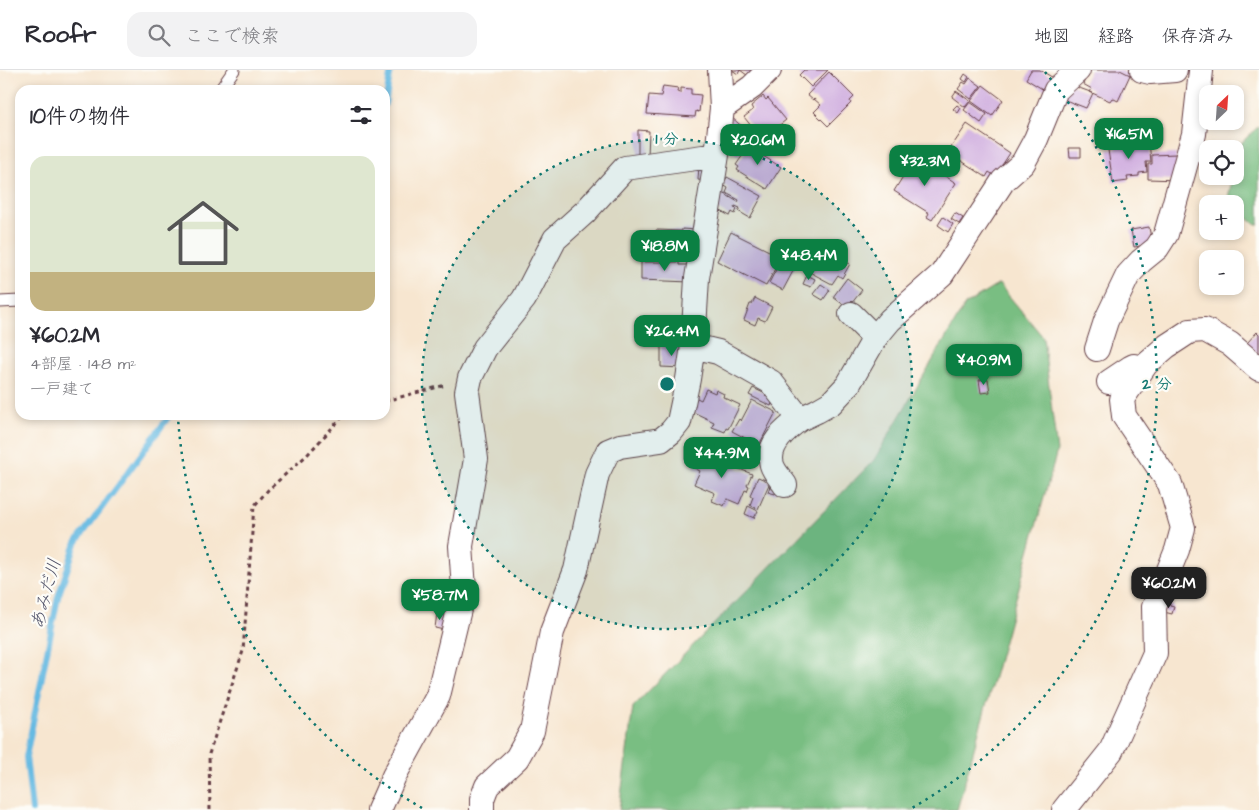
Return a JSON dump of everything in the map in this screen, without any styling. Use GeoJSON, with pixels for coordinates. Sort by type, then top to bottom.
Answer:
{"type":"FeatureCollection","features":[{"type":"Feature","properties":{"kind":"street"},"geometry":{"type":"LineString","coordinates":[[482,810],[482,799],[487,786],[517,758],[532,731],[552,632],[576,570],[597,474],[608,451],[620,446],[661,440],[671,432],[678,422],[693,346],[697,278],[717,155],[722,108],[720,70]]}},
{"type":"Feature","properties":{"kind":"street"},"geometry":{"type":"LineString","coordinates":[[722,108],[752,87],[769,70]]}},
{"type":"Feature","properties":{"kind":"street"},"geometry":{"type":"LineString","coordinates":[[785,485],[772,465],[774,446],[787,428],[831,403],[848,385],[875,338],[890,320],[942,274],[1003,182],[1023,163],[1036,140],[1056,90],[1078,70]]}},
{"type":"Feature","properties":{"kind":"street"},"geometry":{"type":"LineString","coordinates":[[1142,70],[1150,72],[1175,70]]}},
{"type":"Feature","properties":{"kind":"street"},"geometry":{"type":"LineString","coordinates":[[1097,349],[1106,321],[1128,274],[1157,248],[1166,234],[1194,134],[1196,70]]}},
{"type":"Feature","properties":{"kind":"street"},"geometry":{"type":"LineString","coordinates":[[379,810],[394,776],[438,696],[464,590],[461,546],[476,459],[467,392],[470,378],[485,348],[524,299],[555,239],[586,212],[625,168],[717,155]]}},
{"type":"Feature","properties":{"kind":"street"},"geometry":{"type":"LineString","coordinates":[[851,314],[875,338]]}},
{"type":"Feature","properties":{"kind":"street"},"geometry":{"type":"LineString","coordinates":[[1064,810],[1111,751],[1155,653],[1154,607],[1177,550],[1183,528],[1170,484],[1124,416],[1122,399],[1142,369],[1167,346],[1190,331],[1205,330],[1230,344],[1259,369]]}},
{"type":"Feature","properties":{"kind":"street"},"geometry":{"type":"LineString","coordinates":[[693,346],[718,352],[770,382],[800,419]]}},
{"type":"Feature","properties":{"kind":"street"},"geometry":{"type":"LineString","coordinates":[[1109,382],[1134,366],[1142,369]]}},
{"type":"Feature","properties":{"kind":"lane"},"geometry":{"type":"LineString","coordinates":[[224,85],[234,70]]}},
{"type":"Feature","properties":{"kind":"lane"},"geometry":{"type":"LineString","coordinates":[[0,302],[15,301]]}},
{"type":"Feature","properties":{"kind":"path"},"geometry":{"type":"LineString","coordinates":[[390,400],[470,378]]}},
{"type":"Feature","properties":{"kind":"path"},"geometry":{"type":"LineString","coordinates":[[210,810],[209,754],[243,651],[254,506],[268,490],[307,455],[339,420]]}},
{"type":"Feature","properties":{"kind":"green space"},"geometry":{"type":"Polygon","coordinates":[[[1259,126],[1259,225],[1256,225],[1244,215],[1244,195],[1229,195],[1231,185],[1244,185],[1244,140],[1259,126]]]}},
{"type":"Feature","properties":{"kind":"green space"},"geometry":{"type":"Polygon","coordinates":[[[999,284],[1043,337],[1057,451],[957,810],[619,810],[633,707],[874,460],[965,305],[999,284]]]}},
{"type":"Feature","properties":{"kind":"building"},"geometry":{"type":"Polygon","coordinates":[[[732,70],[740,70],[738,74],[732,70]]]}},
{"type":"Feature","properties":{"kind":"building"},"geometry":{"type":"Polygon","coordinates":[[[740,70],[757,70],[751,78],[740,70]]]}},
{"type":"Feature","properties":{"kind":"building"},"geometry":{"type":"Polygon","coordinates":[[[804,70],[828,70],[811,87],[799,75],[804,70]]]}},
{"type":"Feature","properties":{"kind":"building"},"geometry":{"type":"Polygon","coordinates":[[[1031,70],[1040,70],[1055,79],[1044,90],[1026,79],[1031,70]]]}},
{"type":"Feature","properties":{"kind":"building"},"geometry":{"type":"Polygon","coordinates":[[[1090,70],[1120,70],[1130,75],[1118,101],[1112,98],[1110,101],[1090,92],[1092,89],[1083,84],[1090,70]]]}},
{"type":"Feature","properties":{"kind":"building"},"geometry":{"type":"Polygon","coordinates":[[[829,72],[854,97],[850,101],[851,103],[828,126],[814,112],[821,105],[807,95],[829,72]]]}},
{"type":"Feature","properties":{"kind":"building"},"geometry":{"type":"Polygon","coordinates":[[[965,74],[969,77],[966,82],[962,79],[965,74]]]}},
{"type":"Feature","properties":{"kind":"building"},"geometry":{"type":"Polygon","coordinates":[[[970,78],[981,86],[971,99],[958,89],[963,82],[966,84],[970,78]]]}},
{"type":"Feature","properties":{"kind":"building"},"geometry":{"type":"Polygon","coordinates":[[[983,85],[1003,100],[992,116],[971,101],[983,85]]]}},
{"type":"Feature","properties":{"kind":"building"},"geometry":{"type":"Polygon","coordinates":[[[1071,85],[1093,93],[1086,108],[1060,98],[1071,85]]]}},
{"type":"Feature","properties":{"kind":"building"},"geometry":{"type":"Polygon","coordinates":[[[663,86],[678,88],[677,92],[681,93],[681,88],[691,89],[691,94],[701,95],[699,112],[696,111],[695,117],[647,114],[649,95],[661,96],[663,86]]]}},
{"type":"Feature","properties":{"kind":"building"},"geometry":{"type":"Polygon","coordinates":[[[956,91],[970,101],[965,107],[952,97],[956,91]]]}},
{"type":"Feature","properties":{"kind":"building"},"geometry":{"type":"Polygon","coordinates":[[[763,96],[766,100],[768,98],[786,120],[764,137],[744,117],[753,110],[751,106],[763,96]]]}},
{"type":"Feature","properties":{"kind":"building"},"geometry":{"type":"Polygon","coordinates":[[[970,102],[987,114],[981,123],[964,110],[970,102]]]}},
{"type":"Feature","properties":{"kind":"building"},"geometry":{"type":"Polygon","coordinates":[[[957,105],[961,108],[958,113],[953,109],[957,105]]]}},
{"type":"Feature","properties":{"kind":"building"},"geometry":{"type":"Polygon","coordinates":[[[730,116],[754,137],[738,156],[725,144],[730,116]]]}},
{"type":"Feature","properties":{"kind":"building"},"geometry":{"type":"Polygon","coordinates":[[[967,124],[1010,153],[995,176],[989,172],[986,177],[948,152],[967,124]]]}},
{"type":"Feature","properties":{"kind":"building"},"geometry":{"type":"Polygon","coordinates":[[[638,130],[649,131],[648,156],[638,156],[638,130]]]}},
{"type":"Feature","properties":{"kind":"building"},"geometry":{"type":"Polygon","coordinates":[[[1136,140],[1149,141],[1151,162],[1146,162],[1147,172],[1139,173],[1139,176],[1127,177],[1128,181],[1113,183],[1108,150],[1117,149],[1116,145],[1136,143],[1136,140]]]}},
{"type":"Feature","properties":{"kind":"building"},"geometry":{"type":"Polygon","coordinates":[[[752,142],[760,147],[759,149],[764,153],[763,156],[781,167],[767,189],[737,170],[739,167],[736,165],[752,142]]]}},
{"type":"Feature","properties":{"kind":"building"},"geometry":{"type":"Polygon","coordinates":[[[1069,148],[1081,148],[1081,157],[1070,157],[1069,148]]]}},
{"type":"Feature","properties":{"kind":"building"},"geometry":{"type":"Polygon","coordinates":[[[1176,154],[1177,180],[1148,179],[1148,164],[1152,164],[1152,155],[1176,154]]]}},
{"type":"Feature","properties":{"kind":"building"},"geometry":{"type":"Polygon","coordinates":[[[915,157],[956,183],[932,220],[927,217],[929,213],[894,191],[915,157]]]}},
{"type":"Feature","properties":{"kind":"building"},"geometry":{"type":"Polygon","coordinates":[[[699,166],[708,166],[707,181],[698,180],[699,166]]]}},
{"type":"Feature","properties":{"kind":"building"},"geometry":{"type":"Polygon","coordinates":[[[727,177],[762,196],[750,218],[738,211],[740,208],[735,206],[734,208],[737,209],[735,214],[732,212],[730,216],[715,208],[723,193],[738,202],[739,200],[726,193],[728,188],[723,185],[727,177]]]}},
{"type":"Feature","properties":{"kind":"building"},"geometry":{"type":"Polygon","coordinates":[[[955,213],[963,218],[959,224],[951,219],[955,213]]]}},
{"type":"Feature","properties":{"kind":"building"},"geometry":{"type":"Polygon","coordinates":[[[943,217],[953,224],[948,232],[938,225],[943,217]]]}},
{"type":"Feature","properties":{"kind":"building"},"geometry":{"type":"Polygon","coordinates":[[[1149,227],[1152,244],[1134,247],[1131,230],[1149,227]]]}},
{"type":"Feature","properties":{"kind":"building"},"geometry":{"type":"Polygon","coordinates":[[[682,229],[696,230],[695,252],[686,252],[686,259],[655,257],[656,230],[682,231],[682,229]]]}},
{"type":"Feature","properties":{"kind":"building"},"geometry":{"type":"Polygon","coordinates":[[[731,232],[781,257],[766,286],[717,261],[731,232]]]}},
{"type":"Feature","properties":{"kind":"building"},"geometry":{"type":"Polygon","coordinates":[[[814,245],[850,264],[842,278],[838,275],[832,284],[802,268],[814,245]]]}},
{"type":"Feature","properties":{"kind":"building"},"geometry":{"type":"Polygon","coordinates":[[[786,251],[800,258],[783,290],[769,283],[786,251]]]}},
{"type":"Feature","properties":{"kind":"building"},"geometry":{"type":"Polygon","coordinates":[[[641,262],[679,262],[679,265],[690,265],[690,282],[641,280],[641,262]]]}},
{"type":"Feature","properties":{"kind":"building"},"geometry":{"type":"Polygon","coordinates":[[[807,275],[815,279],[811,287],[803,284],[807,275]]]}},
{"type":"Feature","properties":{"kind":"building"},"geometry":{"type":"Polygon","coordinates":[[[847,278],[862,290],[848,308],[833,297],[847,278]]]}},
{"type":"Feature","properties":{"kind":"building"},"geometry":{"type":"Polygon","coordinates":[[[821,284],[830,290],[823,300],[813,294],[821,284]]]}},
{"type":"Feature","properties":{"kind":"building"},"geometry":{"type":"Polygon","coordinates":[[[755,298],[772,307],[765,321],[758,318],[755,325],[744,320],[750,304],[752,304],[755,298]]]}},
{"type":"Feature","properties":{"kind":"building"},"geometry":{"type":"Polygon","coordinates":[[[1257,332],[1259,334],[1259,354],[1247,343],[1257,332]]]}},
{"type":"Feature","properties":{"kind":"building"},"geometry":{"type":"Polygon","coordinates":[[[661,346],[682,347],[682,368],[661,367],[661,346]]]}},
{"type":"Feature","properties":{"kind":"building"},"geometry":{"type":"Polygon","coordinates":[[[988,379],[990,392],[981,393],[979,380],[988,379]]]}},
{"type":"Feature","properties":{"kind":"building"},"geometry":{"type":"Polygon","coordinates":[[[753,388],[774,398],[771,406],[749,395],[753,388]]]}},
{"type":"Feature","properties":{"kind":"building"},"geometry":{"type":"Polygon","coordinates":[[[706,389],[715,393],[716,390],[724,394],[723,397],[740,405],[725,432],[712,427],[714,422],[691,411],[697,398],[701,400],[706,389]]]}},
{"type":"Feature","properties":{"kind":"building"},"geometry":{"type":"Polygon","coordinates":[[[752,400],[776,412],[757,449],[747,444],[749,440],[732,431],[739,419],[741,421],[752,400]]]}},
{"type":"Feature","properties":{"kind":"building"},"geometry":{"type":"Polygon","coordinates":[[[701,452],[716,458],[715,460],[727,466],[729,461],[739,465],[737,468],[752,474],[747,485],[749,486],[747,491],[745,490],[739,504],[727,499],[724,506],[712,501],[715,493],[694,484],[700,471],[694,468],[701,452]]]}},
{"type":"Feature","properties":{"kind":"building"},"geometry":{"type":"Polygon","coordinates":[[[758,477],[770,482],[758,509],[750,505],[753,497],[750,495],[758,477]]]}},
{"type":"Feature","properties":{"kind":"building"},"geometry":{"type":"Polygon","coordinates":[[[770,486],[777,488],[775,494],[768,492],[770,486]]]}},
{"type":"Feature","properties":{"kind":"building"},"geometry":{"type":"Polygon","coordinates":[[[748,506],[758,511],[754,518],[745,514],[748,506]]]}},
{"type":"Feature","properties":{"kind":"building"},"geometry":{"type":"Polygon","coordinates":[[[1166,604],[1174,606],[1172,614],[1164,612],[1166,604]]]}},
{"type":"Feature","properties":{"kind":"building"},"geometry":{"type":"Polygon","coordinates":[[[437,613],[446,615],[444,630],[435,628],[437,613]]]}},
{"type":"Feature","properties":{"kind":"waterway","name":"あみだ川"},"geometry":{"type":"LineString","coordinates":[[388,85],[391,70]]}},
{"type":"Feature","properties":{"kind":"waterway","name":"あみだ川"},"geometry":{"type":"LineString","coordinates":[[32,810],[26,757],[58,597],[76,543],[166,420]]}}]}
